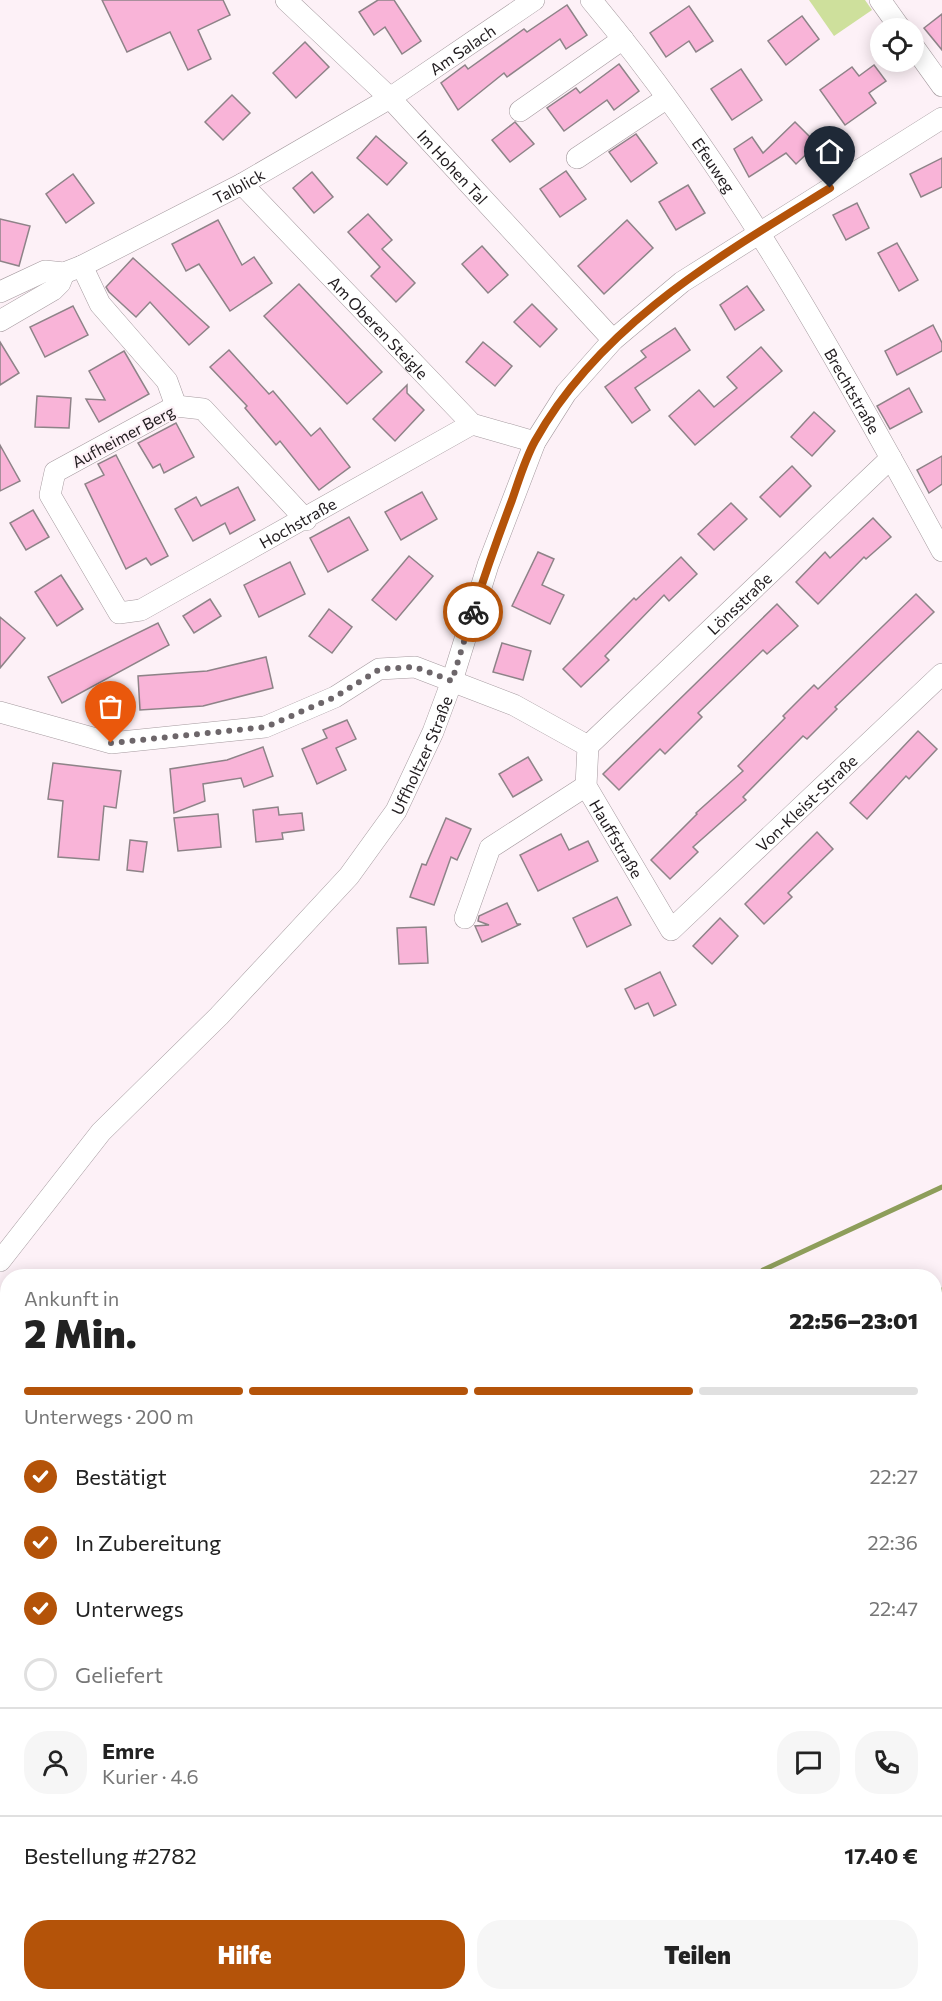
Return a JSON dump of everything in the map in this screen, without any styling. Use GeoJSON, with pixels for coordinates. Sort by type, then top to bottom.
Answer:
{"type":"FeatureCollection","features":[{"type":"Feature","properties":{"kind":"street","name":"Im Hohen Tal"},"geometry":{"type":"LineString","coordinates":[[286,0],[390,98],[613,340]]}},
{"type":"Feature","properties":{"kind":"street","name":"Am Salach"},"geometry":{"type":"LineString","coordinates":[[390,98],[534,0]]}},
{"type":"Feature","properties":{"kind":"street","name":"Efeuweg"},"geometry":{"type":"LineString","coordinates":[[591,0],[667,98],[760,231]]}},
{"type":"Feature","properties":{"kind":"street"},"geometry":{"type":"LineString","coordinates":[[880,0],[893,18]]}},
{"type":"Feature","properties":{"kind":"street"},"geometry":{"type":"LineString","coordinates":[[520,111],[623,39]]}},
{"type":"Feature","properties":{"kind":"street"},"geometry":{"type":"LineString","coordinates":[[924,61],[942,86]]}},
{"type":"Feature","properties":{"kind":"street","name":"Talblick"},"geometry":{"type":"LineString","coordinates":[[0,321],[53,290],[73,269],[242,184],[390,98]]}},
{"type":"Feature","properties":{"kind":"street"},"geometry":{"type":"LineString","coordinates":[[577,158],[667,98]]}},
{"type":"Feature","properties":{"kind":"street","name":"Uffholtzer Straße"},"geometry":{"type":"LineString","coordinates":[[0,1261],[101,1132],[219,1016],[350,876],[396,811],[431,738],[452,681],[488,565],[535,442],[566,393],[613,340],[682,282],[942,118]]}},
{"type":"Feature","properties":{"kind":"street","name":"Am Oberen Steigle"},"geometry":{"type":"LineString","coordinates":[[242,184],[472,424]]}},
{"type":"Feature","properties":{"kind":"street","name":"Brechtstraße"},"geometry":{"type":"LineString","coordinates":[[760,231],[942,551]]}},
{"type":"Feature","properties":{"kind":"street","name":"Talblick"},"geometry":{"type":"LineString","coordinates":[[0,292],[45,271],[73,269]]}},
{"type":"Feature","properties":{"kind":"street"},"geometry":{"type":"LineString","coordinates":[[73,269],[100,304],[167,381],[176,406]]}},
{"type":"Feature","properties":{"kind":"street","name":"Aufheimer Berg"},"geometry":{"type":"LineString","coordinates":[[119,614],[50,495],[55,472],[176,406],[203,409],[306,520]]}},
{"type":"Feature","properties":{"kind":"street"},"geometry":{"type":"LineString","coordinates":[[472,424],[535,442]]}},
{"type":"Feature","properties":{"kind":"street","name":"Hochstraße"},"geometry":{"type":"LineString","coordinates":[[119,614],[141,610],[306,520],[472,424]]}},
{"type":"Feature","properties":{"kind":"street","name":"Lönsstraße"},"geometry":{"type":"LineString","coordinates":[[588,746],[891,458]]}},
{"type":"Feature","properties":{"kind":"street"},"geometry":{"type":"LineString","coordinates":[[0,712],[111,743],[266,727],[335,697],[380,669],[415,667],[513,705],[588,746]]}},
{"type":"Feature","properties":{"kind":"street","name":"Von-Kleist-Straße"},"geometry":{"type":"LineString","coordinates":[[671,930],[942,674]]}},
{"type":"Feature","properties":{"kind":"street","name":"Hauffstraße"},"geometry":{"type":"LineString","coordinates":[[588,746],[586,786],[671,930]]}},
{"type":"Feature","properties":{"kind":"street"},"geometry":{"type":"LineString","coordinates":[[465,918],[490,848],[586,786]]}},
{"type":"Feature","properties":{"kind":"green space"},"geometry":{"type":"Polygon","coordinates":[[[809,0],[865,0],[872,10],[834,36],[809,0]]]}},
{"type":"Feature","properties":{"kind":"building"},"geometry":{"type":"Polygon","coordinates":[[[102,0],[223,0],[230,15],[198,30],[211,59],[188,70],[170,32],[127,52],[102,0]]]}},
{"type":"Feature","properties":{"kind":"building"},"geometry":{"type":"Polygon","coordinates":[[[378,0],[394,0],[421,41],[402,54],[385,27],[374,35],[359,12],[378,0]]]}},
{"type":"Feature","properties":{"kind":"building"},"geometry":{"type":"Polygon","coordinates":[[[567,5],[587,35],[566,49],[560,39],[507,77],[504,73],[458,110],[441,83],[465,65],[468,69],[524,29],[527,32],[567,5]]]}},
{"type":"Feature","properties":{"kind":"building"},"geometry":{"type":"Polygon","coordinates":[[[689,6],[713,41],[696,52],[689,41],[666,57],[650,33],[689,6]]]}},
{"type":"Feature","properties":{"kind":"building"},"geometry":{"type":"Polygon","coordinates":[[[942,14],[942,50],[924,28],[942,14]]]}},
{"type":"Feature","properties":{"kind":"building"},"geometry":{"type":"Polygon","coordinates":[[[802,16],[819,39],[786,65],[768,41],[802,16]]]}},
{"type":"Feature","properties":{"kind":"building"},"geometry":{"type":"Polygon","coordinates":[[[305,42],[329,67],[296,98],[273,73],[305,42]]]}},
{"type":"Feature","properties":{"kind":"building"},"geometry":{"type":"Polygon","coordinates":[[[619,64],[639,91],[614,110],[607,100],[564,131],[547,108],[576,88],[580,93],[619,64]]]}},
{"type":"Feature","properties":{"kind":"building"},"geometry":{"type":"Polygon","coordinates":[[[852,67],[859,76],[870,68],[870,72],[879,72],[886,81],[869,93],[876,103],[845,125],[820,90],[852,67]]]}},
{"type":"Feature","properties":{"kind":"building"},"geometry":{"type":"Polygon","coordinates":[[[741,69],[762,100],[732,120],[711,89],[741,69]]]}},
{"type":"Feature","properties":{"kind":"building"},"geometry":{"type":"Polygon","coordinates":[[[232,95],[250,113],[223,140],[205,122],[232,95]]]}},
{"type":"Feature","properties":{"kind":"building"},"geometry":{"type":"Polygon","coordinates":[[[515,122],[534,144],[510,162],[492,140],[515,122]]]}},
{"type":"Feature","properties":{"kind":"building"},"geometry":{"type":"Polygon","coordinates":[[[795,122],[817,144],[796,164],[786,153],[749,177],[734,149],[752,137],[763,153],[795,122]]]}},
{"type":"Feature","properties":{"kind":"building"},"geometry":{"type":"Polygon","coordinates":[[[636,134],[657,163],[631,182],[609,152],[636,134]]]}},
{"type":"Feature","properties":{"kind":"building"},"geometry":{"type":"Polygon","coordinates":[[[376,136],[407,163],[387,185],[357,158],[376,136]]]}},
{"type":"Feature","properties":{"kind":"building"},"geometry":{"type":"Polygon","coordinates":[[[942,158],[942,187],[921,197],[910,174],[942,158]]]}},
{"type":"Feature","properties":{"kind":"building"},"geometry":{"type":"Polygon","coordinates":[[[566,171],[586,199],[560,217],[540,189],[566,171]]]}},
{"type":"Feature","properties":{"kind":"building"},"geometry":{"type":"Polygon","coordinates":[[[312,172],[333,197],[314,213],[293,188],[312,172]]]}},
{"type":"Feature","properties":{"kind":"building"},"geometry":{"type":"Polygon","coordinates":[[[73,174],[94,203],[66,223],[46,194],[73,174]]]}},
{"type":"Feature","properties":{"kind":"building"},"geometry":{"type":"Polygon","coordinates":[[[688,185],[705,213],[676,230],[659,202],[688,185]]]}},
{"type":"Feature","properties":{"kind":"building"},"geometry":{"type":"Polygon","coordinates":[[[857,203],[869,228],[846,240],[833,215],[857,203]]]}},
{"type":"Feature","properties":{"kind":"building"},"geometry":{"type":"Polygon","coordinates":[[[368,214],[392,240],[382,249],[415,283],[396,302],[371,276],[380,267],[348,232],[368,214]]]}},
{"type":"Feature","properties":{"kind":"building"},"geometry":{"type":"Polygon","coordinates":[[[0,219],[30,226],[19,266],[0,261],[0,219]]]}},
{"type":"Feature","properties":{"kind":"building"},"geometry":{"type":"Polygon","coordinates":[[[218,220],[242,265],[254,257],[272,283],[230,311],[199,264],[186,271],[172,244],[218,220]]]}},
{"type":"Feature","properties":{"kind":"building"},"geometry":{"type":"Polygon","coordinates":[[[627,220],[653,248],[604,294],[578,266],[627,220]]]}},
{"type":"Feature","properties":{"kind":"building"},"geometry":{"type":"Polygon","coordinates":[[[897,243],[918,280],[899,291],[878,253],[897,243]]]}},
{"type":"Feature","properties":{"kind":"building"},"geometry":{"type":"Polygon","coordinates":[[[482,246],[508,275],[488,293],[462,264],[482,246]]]}},
{"type":"Feature","properties":{"kind":"building"},"geometry":{"type":"Polygon","coordinates":[[[133,258],[209,327],[189,345],[150,302],[136,317],[109,292],[106,287],[133,258]]]}},
{"type":"Feature","properties":{"kind":"building"},"geometry":{"type":"Polygon","coordinates":[[[299,284],[382,372],[347,404],[264,316],[299,284]]]}},
{"type":"Feature","properties":{"kind":"building"},"geometry":{"type":"Polygon","coordinates":[[[747,286],[764,310],[735,330],[720,305],[747,286]]]}},
{"type":"Feature","properties":{"kind":"building"},"geometry":{"type":"Polygon","coordinates":[[[532,304],[557,329],[540,347],[514,322],[532,304]]]}},
{"type":"Feature","properties":{"kind":"building"},"geometry":{"type":"Polygon","coordinates":[[[73,306],[88,335],[45,357],[30,327],[73,306]]]}},
{"type":"Feature","properties":{"kind":"building"},"geometry":{"type":"Polygon","coordinates":[[[933,325],[942,343],[942,351],[897,375],[885,351],[933,325]]]}},
{"type":"Feature","properties":{"kind":"building"},"geometry":{"type":"Polygon","coordinates":[[[675,328],[690,350],[635,388],[650,410],[632,423],[605,387],[646,357],[641,351],[675,328]]]}},
{"type":"Feature","properties":{"kind":"building"},"geometry":{"type":"Polygon","coordinates":[[[0,342],[19,373],[0,385],[0,342]]]}},
{"type":"Feature","properties":{"kind":"building"},"geometry":{"type":"Polygon","coordinates":[[[483,342],[512,366],[495,386],[466,362],[483,342]]]}},
{"type":"Feature","properties":{"kind":"building"},"geometry":{"type":"Polygon","coordinates":[[[761,347],[782,371],[695,445],[669,416],[699,390],[714,407],[737,388],[727,377],[761,347]]]}},
{"type":"Feature","properties":{"kind":"building"},"geometry":{"type":"Polygon","coordinates":[[[229,350],[269,394],[273,391],[311,436],[320,428],[350,467],[319,490],[280,441],[276,445],[245,408],[247,406],[210,367],[229,350]]]}},
{"type":"Feature","properties":{"kind":"building"},"geometry":{"type":"Polygon","coordinates":[[[124,351],[149,394],[99,422],[86,399],[105,400],[89,371],[124,351]]]}},
{"type":"Feature","properties":{"kind":"building"},"geometry":{"type":"Polygon","coordinates":[[[407,385],[407,393],[424,410],[395,441],[373,419],[407,385]]]}},
{"type":"Feature","properties":{"kind":"building"},"geometry":{"type":"Polygon","coordinates":[[[909,388],[922,412],[890,429],[877,406],[909,388]]]}},
{"type":"Feature","properties":{"kind":"building"},"geometry":{"type":"Polygon","coordinates":[[[37,396],[71,398],[69,428],[35,427],[37,396]]]}},
{"type":"Feature","properties":{"kind":"building"},"geometry":{"type":"Polygon","coordinates":[[[814,412],[835,431],[812,456],[791,437],[814,412]]]}},
{"type":"Feature","properties":{"kind":"building"},"geometry":{"type":"Polygon","coordinates":[[[176,423],[194,457],[164,473],[160,464],[153,468],[138,443],[176,423]]]}},
{"type":"Feature","properties":{"kind":"building"},"geometry":{"type":"Polygon","coordinates":[[[0,445],[20,481],[0,491],[0,445]]]}},
{"type":"Feature","properties":{"kind":"building"},"geometry":{"type":"Polygon","coordinates":[[[116,455],[168,556],[151,565],[146,558],[126,569],[85,484],[104,475],[98,464],[116,455]]]}},
{"type":"Feature","properties":{"kind":"building"},"geometry":{"type":"Polygon","coordinates":[[[942,456],[942,484],[929,493],[917,470],[942,456]]]}},
{"type":"Feature","properties":{"kind":"building"},"geometry":{"type":"Polygon","coordinates":[[[792,466],[811,486],[780,517],[760,497],[792,466]]]}},
{"type":"Feature","properties":{"kind":"building"},"geometry":{"type":"Polygon","coordinates":[[[238,487],[255,520],[230,534],[225,523],[193,541],[175,509],[196,497],[201,506],[238,487]]]}},
{"type":"Feature","properties":{"kind":"building"},"geometry":{"type":"Polygon","coordinates":[[[422,492],[437,519],[401,540],[385,512],[422,492]]]}},
{"type":"Feature","properties":{"kind":"building"},"geometry":{"type":"Polygon","coordinates":[[[731,503],[747,519],[714,550],[698,534],[731,503]]]}},
{"type":"Feature","properties":{"kind":"building"},"geometry":{"type":"Polygon","coordinates":[[[33,510],[49,537],[26,550],[10,523],[33,510]]]}},
{"type":"Feature","properties":{"kind":"building"},"geometry":{"type":"Polygon","coordinates":[[[349,517],[368,550],[328,572],[310,538],[349,517]]]}},
{"type":"Feature","properties":{"kind":"building"},"geometry":{"type":"Polygon","coordinates":[[[873,518],[891,537],[866,559],[864,557],[818,604],[796,582],[825,552],[830,558],[873,518]]]}},
{"type":"Feature","properties":{"kind":"building"},"geometry":{"type":"Polygon","coordinates":[[[538,552],[554,559],[542,585],[564,595],[550,624],[512,606],[538,552]]]}},
{"type":"Feature","properties":{"kind":"building"},"geometry":{"type":"Polygon","coordinates":[[[409,556],[433,576],[396,620],[372,600],[409,556]]]}},
{"type":"Feature","properties":{"kind":"building"},"geometry":{"type":"Polygon","coordinates":[[[681,557],[697,574],[669,601],[664,595],[605,656],[609,660],[581,687],[563,669],[634,598],[636,600],[681,557]]]}},
{"type":"Feature","properties":{"kind":"building"},"geometry":{"type":"Polygon","coordinates":[[[290,562],[305,594],[259,617],[244,585],[290,562]]]}},
{"type":"Feature","properties":{"kind":"building"},"geometry":{"type":"Polygon","coordinates":[[[61,575],[83,609],[57,626],[35,592],[61,575]]]}},
{"type":"Feature","properties":{"kind":"building"},"geometry":{"type":"Polygon","coordinates":[[[916,594],[934,612],[835,707],[837,709],[807,739],[803,736],[743,797],[746,800],[693,847],[698,852],[670,879],[651,860],[696,813],[743,771],[738,766],[785,718],[783,716],[814,685],[818,689],[916,594]]]}},
{"type":"Feature","properties":{"kind":"building"},"geometry":{"type":"Polygon","coordinates":[[[210,599],[221,616],[194,633],[183,616],[210,599]]]}},
{"type":"Feature","properties":{"kind":"building"},"geometry":{"type":"Polygon","coordinates":[[[777,604],[798,626],[767,654],[763,650],[698,713],[702,717],[665,754],[660,749],[619,790],[603,774],[777,604]]]}},
{"type":"Feature","properties":{"kind":"building"},"geometry":{"type":"Polygon","coordinates":[[[329,609],[352,627],[332,653],[309,636],[329,609]]]}},
{"type":"Feature","properties":{"kind":"building"},"geometry":{"type":"Polygon","coordinates":[[[0,617],[25,638],[0,668],[0,617]]]}},
{"type":"Feature","properties":{"kind":"building"},"geometry":{"type":"Polygon","coordinates":[[[158,623],[169,645],[62,703],[48,677],[158,623]]]}},
{"type":"Feature","properties":{"kind":"building"},"geometry":{"type":"Polygon","coordinates":[[[502,643],[531,651],[523,680],[493,672],[502,643]]]}},
{"type":"Feature","properties":{"kind":"building"},"geometry":{"type":"Polygon","coordinates":[[[266,657],[273,688],[203,706],[140,710],[138,676],[207,671],[266,657]]]}},
{"type":"Feature","properties":{"kind":"building"},"geometry":{"type":"Polygon","coordinates":[[[347,720],[356,739],[336,748],[346,770],[317,784],[302,749],[327,738],[323,730],[347,720]]]}},
{"type":"Feature","properties":{"kind":"building"},"geometry":{"type":"Polygon","coordinates":[[[918,731],[937,749],[909,779],[906,776],[867,819],[850,803],[918,731]]]}},
{"type":"Feature","properties":{"kind":"building"},"geometry":{"type":"Polygon","coordinates":[[[263,747],[273,776],[244,787],[241,778],[203,784],[205,801],[174,813],[170,769],[227,760],[263,747]]]}},
{"type":"Feature","properties":{"kind":"building"},"geometry":{"type":"Polygon","coordinates":[[[528,757],[542,780],[513,797],[499,774],[528,757]]]}},
{"type":"Feature","properties":{"kind":"building"},"geometry":{"type":"Polygon","coordinates":[[[53,763],[121,771],[116,808],[104,806],[99,860],[58,857],[63,801],[48,799],[53,763]]]}},
{"type":"Feature","properties":{"kind":"building"},"geometry":{"type":"Polygon","coordinates":[[[278,807],[279,815],[302,813],[304,830],[282,833],[283,839],[256,842],[253,810],[278,807]]]}},
{"type":"Feature","properties":{"kind":"building"},"geometry":{"type":"Polygon","coordinates":[[[218,814],[221,847],[178,851],[174,818],[218,814]]]}},
{"type":"Feature","properties":{"kind":"building"},"geometry":{"type":"Polygon","coordinates":[[[446,818],[471,829],[457,860],[451,857],[434,905],[410,897],[422,864],[426,865],[446,818]]]}},
{"type":"Feature","properties":{"kind":"building"},"geometry":{"type":"Polygon","coordinates":[[[817,832],[833,849],[788,893],[792,897],[764,924],[745,904],[817,832]]]}},
{"type":"Feature","properties":{"kind":"building"},"geometry":{"type":"Polygon","coordinates":[[[561,834],[569,850],[588,841],[598,861],[538,891],[520,855],[561,834]]]}},
{"type":"Feature","properties":{"kind":"building"},"geometry":{"type":"Polygon","coordinates":[[[130,840],[147,842],[143,872],[127,870],[130,840]]]}},
{"type":"Feature","properties":{"kind":"building"},"geometry":{"type":"Polygon","coordinates":[[[617,897],[631,925],[587,947],[573,918],[617,897]]]}},
{"type":"Feature","properties":{"kind":"building"},"geometry":{"type":"Polygon","coordinates":[[[507,903],[517,924],[521,924],[482,942],[475,926],[489,925],[478,921],[479,916],[507,903]]]}},
{"type":"Feature","properties":{"kind":"building"},"geometry":{"type":"Polygon","coordinates":[[[720,918],[738,936],[712,964],[693,946],[720,918]]]}},
{"type":"Feature","properties":{"kind":"building"},"geometry":{"type":"Polygon","coordinates":[[[426,927],[428,963],[399,964],[397,928],[426,927]]]}},
{"type":"Feature","properties":{"kind":"building"},"geometry":{"type":"Polygon","coordinates":[[[660,972],[676,1005],[654,1016],[648,1003],[635,1009],[625,989],[660,972]]]}},
{"type":"Feature","properties":{"kind":"waterway"},"geometry":{"type":"LineString","coordinates":[[765,1269],[942,1187]]}},
{"type":"Feature","properties":{"kind":"way so far"},"geometry":{"type":"LineString","coordinates":[[111,743],[266,727],[335,697],[380,669],[415,667],[452,681],[473,612]]}},
{"type":"Feature","properties":{"kind":"route"},"geometry":{"type":"LineString","coordinates":[[473,612],[505,518],[535,442],[566,393],[613,340],[682,282],[830,188]]}}]}
